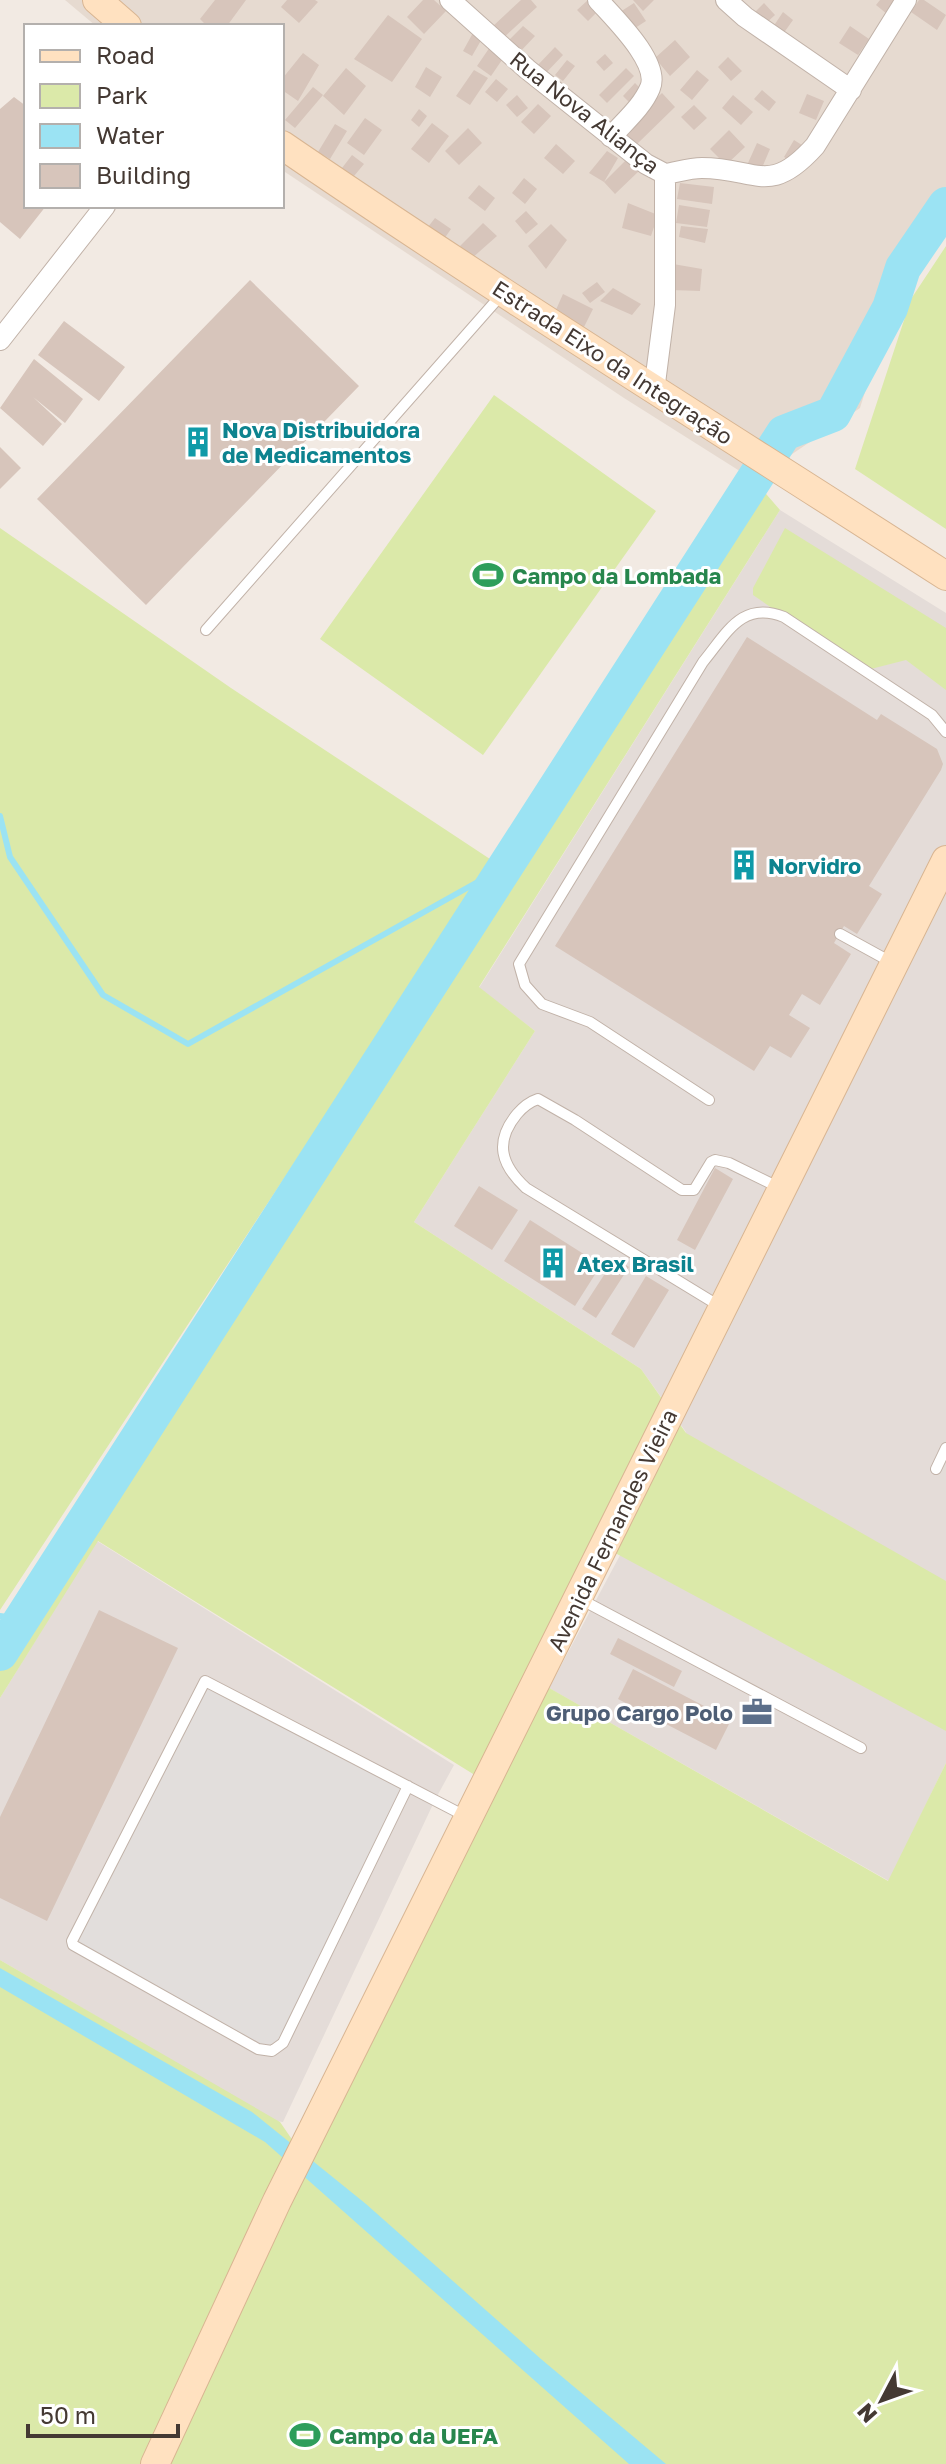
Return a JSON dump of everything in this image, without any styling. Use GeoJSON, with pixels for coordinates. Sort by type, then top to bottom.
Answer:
{"type":"FeatureCollection","features":[{"type":"Feature","properties":{"kind":"main road"},"geometry":{"type":"LineString","coordinates":[[97,0],[125,24]]}},
{"type":"Feature","properties":{"kind":"main road","name":"Estrada Eixo da Integração"},"geometry":{"type":"LineString","coordinates":[[284,146],[503,293],[946,576]]}},
{"type":"Feature","properties":{"kind":"main road","name":"Avenida Fernandes Vieira"},"geometry":{"type":"LineString","coordinates":[[155,2464],[277,2201],[946,860]]}},
{"type":"Feature","properties":{"kind":"street","name":"Rua Nova Aliança"},"geometry":{"type":"LineString","coordinates":[[450,0],[527,69],[611,137],[646,164],[665,174],[665,305],[654,391]]}},
{"type":"Feature","properties":{"kind":"street"},"geometry":{"type":"LineString","coordinates":[[598,0],[645,58],[652,75],[651,86],[642,101],[611,137]]}},
{"type":"Feature","properties":{"kind":"street"},"geometry":{"type":"LineString","coordinates":[[726,0],[745,17],[851,90]]}},
{"type":"Feature","properties":{"kind":"street"},"geometry":{"type":"LineString","coordinates":[[665,174],[702,168],[765,177],[796,167],[815,146],[906,0]]}},
{"type":"Feature","properties":{"kind":"street"},"geometry":{"type":"LineString","coordinates":[[0,340],[103,208]]}},
{"type":"Feature","properties":{"kind":"lane"},"geometry":{"type":"LineString","coordinates":[[206,630],[503,293]]}},
{"type":"Feature","properties":{"kind":"lane"},"geometry":{"type":"LineString","coordinates":[[709,1100],[590,1022],[542,1004],[525,985],[519,964],[703,662],[738,620],[764,611],[773,613],[784,617],[932,715],[946,732]]}},
{"type":"Feature","properties":{"kind":"lane"},"geometry":{"type":"LineString","coordinates":[[840,934],[894,964]]}},
{"type":"Feature","properties":{"kind":"lane"},"geometry":{"type":"LineString","coordinates":[[723,1308],[526,1188],[512,1176],[506,1165],[503,1142],[508,1128],[531,1101],[541,1100],[682,1190],[694,1190],[715,1160],[729,1163],[782,1189]]}},
{"type":"Feature","properties":{"kind":"lane"},"geometry":{"type":"LineString","coordinates":[[936,1469],[946,1448]]}},
{"type":"Feature","properties":{"kind":"lane"},"geometry":{"type":"LineString","coordinates":[[578,1598],[861,1748]]}},
{"type":"Feature","properties":{"kind":"lane"},"geometry":{"type":"LineString","coordinates":[[408,1786],[283,2043],[272,2051],[258,2049],[73,1945],[72,1941],[205,1681],[408,1786],[468,1818]]}},
{"type":"Feature","properties":{"kind":"shaded area"},"geometry":{"type":"Polygon","coordinates":[[[65,0],[946,0],[946,205],[903,269],[860,408],[754,480],[624,398],[284,171],[284,24],[94,24],[65,0]]]}},
{"type":"Feature","properties":{"kind":"shaded area"},"geometry":{"type":"Polygon","coordinates":[[[780,510],[946,613],[946,1763],[889,1881],[549,1688],[686,1432],[641,1369],[414,1222],[535,1031],[479,988],[780,510]]]}},
{"type":"Feature","properties":{"kind":"shaded area"},"geometry":{"type":"Polygon","coordinates":[[[97,1541],[454,1765],[283,2122],[276,2121],[0,1960],[0,1698],[97,1541]]]}},
{"type":"Feature","properties":{"kind":"shaded area"},"geometry":{"type":"Polygon","coordinates":[[[205,1681],[408,1786],[283,2043],[272,2051],[73,1945],[205,1681]]]}},
{"type":"Feature","properties":{"kind":"green space"},"geometry":{"type":"Polygon","coordinates":[[[946,246],[946,529],[855,469],[911,299],[946,246]]]}},
{"type":"Feature","properties":{"kind":"green space","name":"Campo da Lombada"},"geometry":{"type":"Polygon","coordinates":[[[494,395],[656,511],[483,755],[320,639],[494,395]]]}},
{"type":"Feature","properties":{"kind":"green space"},"geometry":{"type":"Polygon","coordinates":[[[754,480],[780,510],[479,987],[535,1031],[414,1222],[641,1369],[686,1433],[946,1581],[946,1731],[604,1547],[537,1681],[888,1881],[946,1763],[946,2464],[0,2464],[0,1960],[280,2122],[300,2151],[486,1782],[98,1541],[0,1698],[0,1653],[754,480]]]}},
{"type":"Feature","properties":{"kind":"green space"},"geometry":{"type":"Polygon","coordinates":[[[0,528],[231,688],[493,861],[0,1610],[0,528]]]}},
{"type":"Feature","properties":{"kind":"green space"},"geometry":{"type":"Polygon","coordinates":[[[785,528],[946,628],[946,690],[906,660],[863,671],[753,595],[753,588],[785,528]]]}},
{"type":"Feature","properties":{"kind":"water"},"geometry":{"type":"Polygon","coordinates":[[[0,1968],[252,2112],[366,2204],[541,2359],[666,2464],[629,2464],[265,2142],[0,1987],[0,1968]]]}},
{"type":"Feature","properties":{"kind":"building"},"geometry":{"type":"Polygon","coordinates":[[[215,0],[246,0],[228,24],[205,24],[200,19],[215,0]]]}},
{"type":"Feature","properties":{"kind":"building"},"geometry":{"type":"Polygon","coordinates":[[[287,0],[318,2],[299,23],[281,7],[287,0]]]}},
{"type":"Feature","properties":{"kind":"building"},"geometry":{"type":"Polygon","coordinates":[[[423,0],[434,0],[446,11],[424,34],[407,17],[423,0]]]}},
{"type":"Feature","properties":{"kind":"building"},"geometry":{"type":"Polygon","coordinates":[[[521,0],[531,0],[537,7],[502,39],[492,27],[521,0]]]}},
{"type":"Feature","properties":{"kind":"building"},"geometry":{"type":"Polygon","coordinates":[[[588,0],[599,10],[588,21],[577,10],[588,0]]]}},
{"type":"Feature","properties":{"kind":"building"},"geometry":{"type":"Polygon","coordinates":[[[633,0],[654,0],[643,11],[633,0]]]}},
{"type":"Feature","properties":{"kind":"building"},"geometry":{"type":"Polygon","coordinates":[[[880,0],[896,0],[887,14],[876,5],[880,0]]]}},
{"type":"Feature","properties":{"kind":"building"},"geometry":{"type":"Polygon","coordinates":[[[919,0],[924,0],[946,15],[937,30],[911,12],[919,0]]]}},
{"type":"Feature","properties":{"kind":"building"},"geometry":{"type":"Polygon","coordinates":[[[634,3],[646,21],[632,30],[620,12],[634,3]]]}},
{"type":"Feature","properties":{"kind":"building"},"geometry":{"type":"Polygon","coordinates":[[[764,3],[775,15],[764,25],[753,14],[764,3]]]}},
{"type":"Feature","properties":{"kind":"building"},"geometry":{"type":"Polygon","coordinates":[[[783,12],[793,20],[783,34],[773,27],[783,12]]]}},
{"type":"Feature","properties":{"kind":"building"},"geometry":{"type":"Polygon","coordinates":[[[388,15],[422,39],[392,82],[354,59],[388,15]]]}},
{"type":"Feature","properties":{"kind":"building"},"geometry":{"type":"Polygon","coordinates":[[[523,26],[535,36],[518,54],[506,43],[523,26]]]}},
{"type":"Feature","properties":{"kind":"building"},"geometry":{"type":"Polygon","coordinates":[[[850,26],[869,39],[858,55],[839,43],[850,26]]]}},
{"type":"Feature","properties":{"kind":"building"},"geometry":{"type":"Polygon","coordinates":[[[474,31],[483,37],[472,56],[463,51],[474,31]]]}},
{"type":"Feature","properties":{"kind":"building"},"geometry":{"type":"Polygon","coordinates":[[[675,40],[690,57],[670,76],[655,58],[675,40]]]}},
{"type":"Feature","properties":{"kind":"building"},"geometry":{"type":"Polygon","coordinates":[[[490,47],[504,57],[491,76],[477,66],[490,47]]]}},
{"type":"Feature","properties":{"kind":"building"},"geometry":{"type":"Polygon","coordinates":[[[555,47],[563,55],[544,75],[536,67],[555,47]]]}},
{"type":"Feature","properties":{"kind":"building"},"geometry":{"type":"Polygon","coordinates":[[[303,53],[319,65],[298,101],[284,91],[284,77],[303,53]]]}},
{"type":"Feature","properties":{"kind":"building"},"geometry":{"type":"Polygon","coordinates":[[[605,54],[613,63],[604,71],[596,62],[605,54]]]}},
{"type":"Feature","properties":{"kind":"building"},"geometry":{"type":"Polygon","coordinates":[[[728,57],[742,71],[731,81],[718,67],[728,57]]]}},
{"type":"Feature","properties":{"kind":"building"},"geometry":{"type":"Polygon","coordinates":[[[567,60],[575,66],[563,81],[555,75],[567,60]]]}},
{"type":"Feature","properties":{"kind":"building"},"geometry":{"type":"Polygon","coordinates":[[[426,67],[442,77],[430,97],[415,87],[426,67]]]}},
{"type":"Feature","properties":{"kind":"building"},"geometry":{"type":"Polygon","coordinates":[[[346,68],[366,86],[344,115],[323,96],[346,68]]]}},
{"type":"Feature","properties":{"kind":"building"},"geometry":{"type":"Polygon","coordinates":[[[626,68],[634,76],[607,103],[599,95],[626,68]]]}},
{"type":"Feature","properties":{"kind":"building"},"geometry":{"type":"Polygon","coordinates":[[[474,70],[488,78],[470,105],[456,96],[474,70]]]}},
{"type":"Feature","properties":{"kind":"building"},"geometry":{"type":"Polygon","coordinates":[[[697,70],[709,80],[692,100],[680,90],[697,70]]]}},
{"type":"Feature","properties":{"kind":"building"},"geometry":{"type":"Polygon","coordinates":[[[496,79],[508,89],[497,102],[485,92],[496,79]]]}},
{"type":"Feature","properties":{"kind":"building"},"geometry":{"type":"Polygon","coordinates":[[[635,83],[642,90],[630,103],[623,96],[635,83]]]}},
{"type":"Feature","properties":{"kind":"building"},"geometry":{"type":"Polygon","coordinates":[[[313,87],[323,95],[295,128],[285,120],[313,87]]]}},
{"type":"Feature","properties":{"kind":"building"},"geometry":{"type":"Polygon","coordinates":[[[762,90],[776,102],[769,111],[754,99],[762,90]]]}},
{"type":"Feature","properties":{"kind":"building"},"geometry":{"type":"Polygon","coordinates":[[[662,93],[675,107],[636,145],[622,131],[662,93]]]}},
{"type":"Feature","properties":{"kind":"building"},"geometry":{"type":"Polygon","coordinates":[[[807,94],[824,101],[816,120],[799,113],[807,94]]]}},
{"type":"Feature","properties":{"kind":"building"},"geometry":{"type":"Polygon","coordinates":[[[517,95],[528,108],[517,117],[506,105],[517,95]]]}},
{"type":"Feature","properties":{"kind":"building"},"geometry":{"type":"Polygon","coordinates":[[[733,95],[753,112],[741,125],[722,108],[733,95]]]}},
{"type":"Feature","properties":{"kind":"building"},"geometry":{"type":"Polygon","coordinates":[[[14,97],[24,104],[24,208],[44,208],[20,239],[0,222],[0,109],[14,97]]]}},
{"type":"Feature","properties":{"kind":"building"},"geometry":{"type":"Polygon","coordinates":[[[538,104],[551,116],[534,134],[521,122],[538,104]]]}},
{"type":"Feature","properties":{"kind":"building"},"geometry":{"type":"Polygon","coordinates":[[[694,105],[707,118],[694,130],[681,117],[694,105]]]}},
{"type":"Feature","properties":{"kind":"building"},"geometry":{"type":"Polygon","coordinates":[[[419,109],[427,116],[419,127],[411,120],[419,109]]]}},
{"type":"Feature","properties":{"kind":"building"},"geometry":{"type":"Polygon","coordinates":[[[365,118],[382,130],[364,155],[347,143],[365,118]]]}},
{"type":"Feature","properties":{"kind":"building"},"geometry":{"type":"Polygon","coordinates":[[[432,123],[449,136],[429,163],[411,149],[432,123]]]}},
{"type":"Feature","properties":{"kind":"building"},"geometry":{"type":"Polygon","coordinates":[[[335,124],[347,131],[330,159],[318,152],[335,124]]]}},
{"type":"Feature","properties":{"kind":"building"},"geometry":{"type":"Polygon","coordinates":[[[468,128],[482,143],[459,165],[445,151],[468,128]]]}},
{"type":"Feature","properties":{"kind":"building"},"geometry":{"type":"Polygon","coordinates":[[[729,130],[745,147],[726,165],[710,149],[729,130]]]}},
{"type":"Feature","properties":{"kind":"building"},"geometry":{"type":"Polygon","coordinates":[[[794,140],[805,147],[796,164],[784,157],[794,140]]]}},
{"type":"Feature","properties":{"kind":"building"},"geometry":{"type":"Polygon","coordinates":[[[757,143],[770,149],[761,170],[748,163],[757,143]]]}},
{"type":"Feature","properties":{"kind":"building"},"geometry":{"type":"Polygon","coordinates":[[[556,144],[575,161],[563,174],[544,158],[556,144]]]}},
{"type":"Feature","properties":{"kind":"building"},"geometry":{"type":"Polygon","coordinates":[[[607,151],[618,158],[604,182],[589,173],[607,151]]]}},
{"type":"Feature","properties":{"kind":"building"},"geometry":{"type":"Polygon","coordinates":[[[352,155],[364,164],[354,176],[342,168],[352,155]]]}},
{"type":"Feature","properties":{"kind":"building"},"geometry":{"type":"Polygon","coordinates":[[[627,159],[639,171],[615,194],[604,182],[627,159]]]}},
{"type":"Feature","properties":{"kind":"building"},"geometry":{"type":"Polygon","coordinates":[[[524,178],[537,189],[525,204],[512,193],[524,178]]]}},
{"type":"Feature","properties":{"kind":"building"},"geometry":{"type":"Polygon","coordinates":[[[680,183],[714,187],[712,204],[677,199],[680,183]]]}},
{"type":"Feature","properties":{"kind":"building"},"geometry":{"type":"Polygon","coordinates":[[[479,185],[495,198],[485,211],[468,198],[479,185]]]}},
{"type":"Feature","properties":{"kind":"building"},"geometry":{"type":"Polygon","coordinates":[[[628,203],[658,215],[651,236],[622,228],[628,203]]]}},
{"type":"Feature","properties":{"kind":"building"},"geometry":{"type":"Polygon","coordinates":[[[679,205],[710,210],[707,227],[676,223],[679,205]]]}},
{"type":"Feature","properties":{"kind":"building"},"geometry":{"type":"Polygon","coordinates":[[[526,211],[538,224],[526,234],[515,221],[526,211]]]}},
{"type":"Feature","properties":{"kind":"building"},"geometry":{"type":"Polygon","coordinates":[[[435,218],[451,229],[444,239],[428,227],[435,218]]]}},
{"type":"Feature","properties":{"kind":"building"},"geometry":{"type":"Polygon","coordinates":[[[483,223],[497,236],[471,259],[460,246],[483,223]]]}},
{"type":"Feature","properties":{"kind":"building"},"geometry":{"type":"Polygon","coordinates":[[[551,224],[567,240],[546,269],[528,246],[551,224]]]}},
{"type":"Feature","properties":{"kind":"building"},"geometry":{"type":"Polygon","coordinates":[[[681,226],[708,229],[705,243],[679,237],[681,226]]]}},
{"type":"Feature","properties":{"kind":"building"},"geometry":{"type":"Polygon","coordinates":[[[673,264],[702,269],[700,291],[671,290],[673,264]]]}},
{"type":"Feature","properties":{"kind":"building","name":"Nova Distribuidora de Medicamentos"},"geometry":{"type":"Polygon","coordinates":[[[250,280],[359,386],[146,605],[37,499],[250,280]]]}},
{"type":"Feature","properties":{"kind":"building"},"geometry":{"type":"Polygon","coordinates":[[[597,282],[605,292],[590,303],[582,293],[597,282]]]}},
{"type":"Feature","properties":{"kind":"building"},"geometry":{"type":"Polygon","coordinates":[[[613,288],[641,304],[632,315],[600,301],[613,288]]]}},
{"type":"Feature","properties":{"kind":"building"},"geometry":{"type":"Polygon","coordinates":[[[563,294],[593,309],[584,327],[555,312],[563,294]]]}},
{"type":"Feature","properties":{"kind":"building"},"geometry":{"type":"Polygon","coordinates":[[[64,321],[125,367],[99,401],[38,355],[64,321]]]}},
{"type":"Feature","properties":{"kind":"building"},"geometry":{"type":"Polygon","coordinates":[[[34,359],[83,399],[65,423],[33,397],[62,424],[43,446],[0,408],[34,359]]]}},
{"type":"Feature","properties":{"kind":"building"},"geometry":{"type":"Polygon","coordinates":[[[0,447],[21,468],[0,489],[0,447]]]}},
{"type":"Feature","properties":{"kind":"building","name":"Norvidro"},"geometry":{"type":"Polygon","coordinates":[[[747,637],[877,720],[881,714],[937,749],[943,764],[869,886],[882,894],[857,934],[844,926],[834,943],[851,954],[820,1005],[802,994],[789,1015],[810,1028],[791,1058],[770,1046],[754,1071],[555,946],[747,637]]]}},
{"type":"Feature","properties":{"kind":"building"},"geometry":{"type":"Polygon","coordinates":[[[715,1168],[733,1179],[695,1250],[677,1240],[715,1168]]]}},
{"type":"Feature","properties":{"kind":"building"},"geometry":{"type":"Polygon","coordinates":[[[479,1186],[518,1210],[492,1250],[454,1226],[479,1186]]]}},
{"type":"Feature","properties":{"kind":"building","name":"Atex Brasil"},"geometry":{"type":"Polygon","coordinates":[[[530,1220],[601,1265],[575,1306],[504,1261],[530,1220]]]}},
{"type":"Feature","properties":{"kind":"building"},"geometry":{"type":"Polygon","coordinates":[[[615,1258],[629,1267],[596,1318],[582,1309],[615,1258]]]}},
{"type":"Feature","properties":{"kind":"building"},"geometry":{"type":"Polygon","coordinates":[[[646,1276],[669,1290],[634,1348],[611,1334],[646,1276]]]}},
{"type":"Feature","properties":{"kind":"building"},"geometry":{"type":"Polygon","coordinates":[[[99,1610],[178,1648],[47,1921],[0,1898],[0,1817],[99,1610]]]}},
{"type":"Feature","properties":{"kind":"building"},"geometry":{"type":"Polygon","coordinates":[[[618,1638],[682,1671],[674,1687],[610,1654],[618,1638]]]}},
{"type":"Feature","properties":{"kind":"building"},"geometry":{"type":"Polygon","coordinates":[[[633,1669],[731,1720],[716,1750],[618,1699],[633,1669]]]}},
{"type":"Feature","properties":{"kind":"waterway"},"geometry":{"type":"LineString","coordinates":[[0,1653],[784,433],[833,414],[890,308],[903,268],[946,205]]}},
{"type":"Feature","properties":{"kind":"waterway"},"geometry":{"type":"LineString","coordinates":[[0,816],[10,857],[103,995],[188,1044],[508,865]]}},
{"type":"Feature","properties":{"kind":"waterway"},"geometry":{"type":"LineString","coordinates":[[0,1616],[22,1619]]}},
{"type":"Feature","properties":{"kind":"place","name":"Nova Distribuidora de Medicamentos"},"geometry":{"type":"Point","coordinates":[198,442]}},
{"type":"Feature","properties":{"kind":"place","name":"Campo da Lombada"},"geometry":{"type":"Point","coordinates":[488,575]}},
{"type":"Feature","properties":{"kind":"place","name":"Norvidro"},"geometry":{"type":"Point","coordinates":[744,865]}},
{"type":"Feature","properties":{"kind":"place","name":"Atex Brasil"},"geometry":{"type":"Point","coordinates":[553,1263]}},
{"type":"Feature","properties":{"kind":"place","name":"Grupo Cargo Polo"},"geometry":{"type":"Point","coordinates":[757,1712]}},
{"type":"Feature","properties":{"kind":"place","name":"Campo da UEFA"},"geometry":{"type":"Point","coordinates":[305,2435]}}]}
